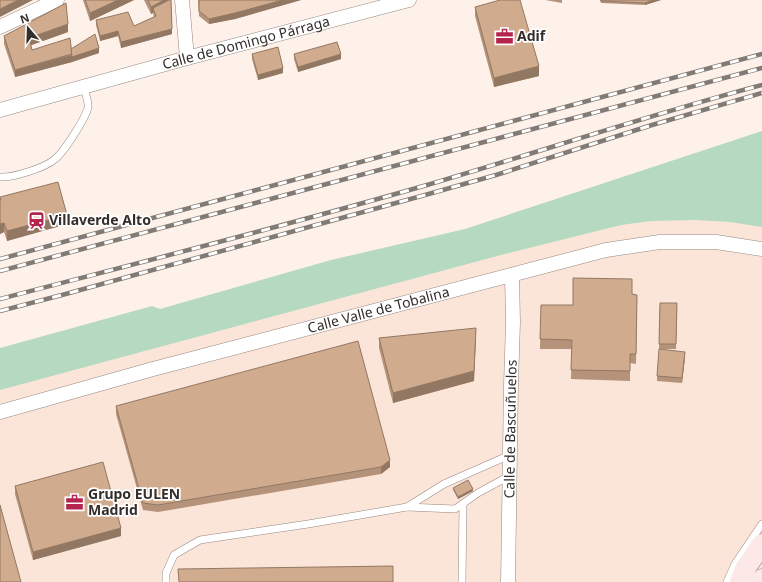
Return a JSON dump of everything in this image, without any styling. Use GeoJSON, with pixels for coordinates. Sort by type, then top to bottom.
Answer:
{"type":"FeatureCollection","features":[{"type":"Feature","properties":{"kind":"main road"},"geometry":{"type":"LineString","coordinates":[[740,582],[745,569],[762,544]]}},
{"type":"Feature","properties":{"kind":"street"},"geometry":{"type":"LineString","coordinates":[[0,27],[57,0]]}},
{"type":"Feature","properties":{"kind":"street"},"geometry":{"type":"LineString","coordinates":[[182,0],[187,58]]}},
{"type":"Feature","properties":{"kind":"street","name":"Calle de Domingo Párraga"},"geometry":{"type":"LineString","coordinates":[[1,108],[409,0]]}},
{"type":"Feature","properties":{"kind":"street","name":"Calle Valle de Tobalina"},"geometry":{"type":"LineString","coordinates":[[0,412],[153,369],[606,250],[660,242],[716,242],[762,248]]}},
{"type":"Feature","properties":{"kind":"street","name":"Calle de Bascuñuelos"},"geometry":{"type":"LineString","coordinates":[[508,582],[513,322],[512,275]]}},
{"type":"Feature","properties":{"kind":"lane"},"geometry":{"type":"LineString","coordinates":[[0,177],[8,178],[55,160],[72,138],[88,107],[84,87]]}},
{"type":"Feature","properties":{"kind":"lane"},"geometry":{"type":"LineString","coordinates":[[407,507],[444,484],[510,455]]}},
{"type":"Feature","properties":{"kind":"lane"},"geometry":{"type":"LineString","coordinates":[[166,582],[166,573],[174,555],[200,540],[308,524],[407,507],[455,509],[510,476]]}},
{"type":"Feature","properties":{"kind":"lane"},"geometry":{"type":"LineString","coordinates":[[462,582],[463,504]]}},
{"type":"Feature","properties":{"kind":"lane"},"geometry":{"type":"LineString","coordinates":[[727,582],[735,564],[762,524]]}},
{"type":"Feature","properties":{"kind":"shaded area"},"geometry":{"type":"Polygon","coordinates":[[[762,160],[762,582],[0,582],[0,388],[762,160]]]}},
{"type":"Feature","properties":{"kind":"green space"},"geometry":{"type":"Polygon","coordinates":[[[762,131],[762,227],[730,222],[696,220],[651,221],[621,225],[501,255],[0,390],[0,348],[152,306],[160,309],[331,260],[465,229],[762,131]]]}},
{"type":"Feature","properties":{"kind":"building"},"geometry":{"type":"Polygon","coordinates":[[[0,0],[18,0],[0,9],[0,0]]]}},
{"type":"Feature","properties":{"kind":"building"},"geometry":{"type":"Polygon","coordinates":[[[85,0],[118,0],[90,13],[85,0]]]}},
{"type":"Feature","properties":{"kind":"building"},"geometry":{"type":"Polygon","coordinates":[[[148,0],[164,0],[151,7],[148,0]]]}},
{"type":"Feature","properties":{"kind":"building"},"geometry":{"type":"Polygon","coordinates":[[[171,0],[172,29],[121,42],[118,31],[100,36],[96,20],[128,12],[134,26],[156,16],[153,8],[171,0]]]}},
{"type":"Feature","properties":{"kind":"building"},"geometry":{"type":"Polygon","coordinates":[[[199,0],[283,0],[209,19],[199,11],[199,0]]]}},
{"type":"Feature","properties":{"kind":"building","name":"Adif"},"geometry":{"type":"Polygon","coordinates":[[[500,0],[520,0],[539,66],[494,78],[475,7],[500,0]]]}},
{"type":"Feature","properties":{"kind":"building"},"geometry":{"type":"Polygon","coordinates":[[[600,0],[653,0],[645,3],[600,0]]]}},
{"type":"Feature","properties":{"kind":"building"},"geometry":{"type":"Polygon","coordinates":[[[66,3],[68,24],[29,38],[32,50],[70,38],[72,54],[15,70],[4,36],[66,3]]]}},
{"type":"Feature","properties":{"kind":"building"},"geometry":{"type":"Polygon","coordinates":[[[95,34],[99,48],[72,57],[71,49],[95,34]]]}},
{"type":"Feature","properties":{"kind":"building"},"geometry":{"type":"Polygon","coordinates":[[[337,42],[341,54],[298,67],[294,54],[337,42]]]}},
{"type":"Feature","properties":{"kind":"building"},"geometry":{"type":"Polygon","coordinates":[[[278,47],[283,68],[258,75],[252,54],[278,47]]]}},
{"type":"Feature","properties":{"kind":"building"},"geometry":{"type":"Polygon","coordinates":[[[58,182],[67,215],[7,231],[4,223],[0,224],[0,197],[58,182]]]}},
{"type":"Feature","properties":{"kind":"building"},"geometry":{"type":"Polygon","coordinates":[[[573,278],[632,279],[632,294],[637,295],[636,354],[630,354],[630,371],[571,370],[572,340],[540,339],[541,305],[573,305],[573,278]]]}},
{"type":"Feature","properties":{"kind":"building"},"geometry":{"type":"Polygon","coordinates":[[[660,303],[677,303],[676,344],[659,344],[660,303]]]}},
{"type":"Feature","properties":{"kind":"building"},"geometry":{"type":"Polygon","coordinates":[[[476,328],[474,371],[393,393],[379,338],[476,328]]]}},
{"type":"Feature","properties":{"kind":"building"},"geometry":{"type":"Polygon","coordinates":[[[358,341],[390,460],[381,467],[158,505],[143,503],[116,406],[358,341]]]}},
{"type":"Feature","properties":{"kind":"building"},"geometry":{"type":"Polygon","coordinates":[[[659,349],[685,352],[682,378],[657,376],[659,349]]]}},
{"type":"Feature","properties":{"kind":"building"},"geometry":{"type":"Polygon","coordinates":[[[103,462],[121,528],[33,552],[15,486],[103,462]]]}},
{"type":"Feature","properties":{"kind":"building"},"geometry":{"type":"Polygon","coordinates":[[[468,480],[473,489],[458,497],[453,488],[468,480]]]}},
{"type":"Feature","properties":{"kind":"building"},"geometry":{"type":"Polygon","coordinates":[[[0,505],[21,582],[0,582],[0,505]]]}},
{"type":"Feature","properties":{"kind":"building"},"geometry":{"type":"Polygon","coordinates":[[[393,566],[393,582],[179,582],[178,569],[393,566]]]}},
{"type":"Feature","properties":{"kind":"railway"},"geometry":{"type":"LineString","coordinates":[[0,259],[762,54]]}},
{"type":"Feature","properties":{"kind":"railway"},"geometry":{"type":"LineString","coordinates":[[0,271],[762,68]]}},
{"type":"Feature","properties":{"kind":"railway"},"geometry":{"type":"LineString","coordinates":[[0,299],[214,244],[374,200],[762,85]]}},
{"type":"Feature","properties":{"kind":"railway"},"geometry":{"type":"LineString","coordinates":[[0,311],[496,175],[652,125],[762,93]]}},
{"type":"Feature","properties":{"kind":"place","name":"Adif"},"geometry":{"type":"Point","coordinates":[504,36]}},
{"type":"Feature","properties":{"kind":"place","name":"Villaverde Alto"},"geometry":{"type":"Point","coordinates":[36,220]}},
{"type":"Feature","properties":{"kind":"place","name":"Grupo EULEN Madrid"},"geometry":{"type":"Point","coordinates":[75,502]}}]}
